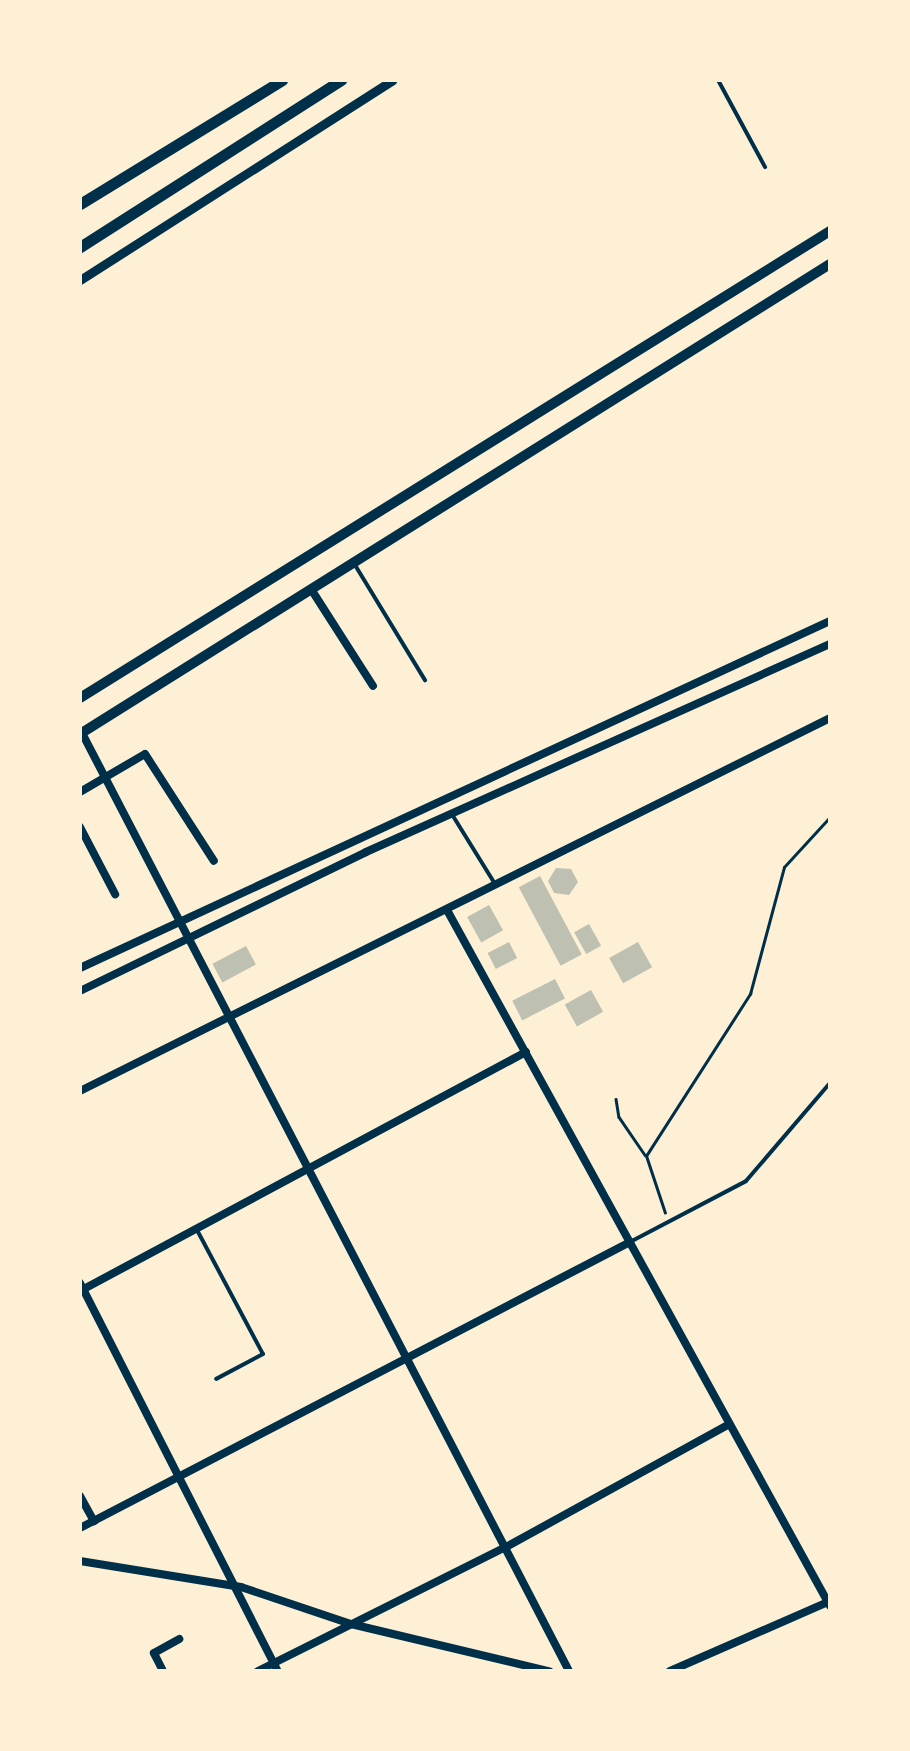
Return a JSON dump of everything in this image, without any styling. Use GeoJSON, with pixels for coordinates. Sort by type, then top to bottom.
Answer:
{"type":"FeatureCollection","features":[{"type":"Feature","properties":{"kind":"main road"},"geometry":{"type":"LineString","coordinates":[[80,204],[282,80]]}},
{"type":"Feature","properties":{"kind":"main road"},"geometry":{"type":"LineString","coordinates":[[80,247],[340,80]]}},
{"type":"Feature","properties":{"kind":"main road"},"geometry":{"type":"LineString","coordinates":[[80,698],[830,231]]}},
{"type":"Feature","properties":{"kind":"main road"},"geometry":{"type":"LineString","coordinates":[[81,734],[310,586],[830,264]]}},
{"type":"Feature","properties":{"kind":"main road"},"geometry":{"type":"LineString","coordinates":[[318,550],[332,573]]}},
{"type":"Feature","properties":{"kind":"street"},"geometry":{"type":"LineString","coordinates":[[80,280],[393,80]]}},
{"type":"Feature","properties":{"kind":"street"},"geometry":{"type":"LineString","coordinates":[[310,586],[373,686]]}},
{"type":"Feature","properties":{"kind":"street"},"geometry":{"type":"LineString","coordinates":[[80,968],[499,770],[666,698],[830,620]]}},
{"type":"Feature","properties":{"kind":"street"},"geometry":{"type":"LineString","coordinates":[[805,632],[813,653]]}},
{"type":"Feature","properties":{"kind":"street"},"geometry":{"type":"LineString","coordinates":[[80,991],[452,813],[830,644]]}},
{"type":"Feature","properties":{"kind":"street"},"geometry":{"type":"LineString","coordinates":[[666,698],[674,716]]}},
{"type":"Feature","properties":{"kind":"street"},"geometry":{"type":"LineString","coordinates":[[80,1091],[830,718]]}},
{"type":"Feature","properties":{"kind":"street"},"geometry":{"type":"LineString","coordinates":[[81,734],[569,1671]]}},
{"type":"Feature","properties":{"kind":"street"},"geometry":{"type":"LineString","coordinates":[[80,792],[145,754],[214,861]]}},
{"type":"Feature","properties":{"kind":"street"},"geometry":{"type":"LineString","coordinates":[[499,770],[507,788]]}},
{"type":"Feature","properties":{"kind":"street"},"geometry":{"type":"LineString","coordinates":[[80,827],[116,894]]}},
{"type":"Feature","properties":{"kind":"street"},"geometry":{"type":"LineString","coordinates":[[448,910],[829,1604],[670,1671]]}},
{"type":"Feature","properties":{"kind":"street"},"geometry":{"type":"LineString","coordinates":[[276,1667],[241,1587],[81,1288],[526,1052]]}},
{"type":"Feature","properties":{"kind":"street"},"geometry":{"type":"LineString","coordinates":[[80,1528],[630,1242]]}},
{"type":"Feature","properties":{"kind":"street"},"geometry":{"type":"LineString","coordinates":[[258,1671],[276,1667],[351,1624],[506,1547],[728,1424]]}},
{"type":"Feature","properties":{"kind":"street"},"geometry":{"type":"LineString","coordinates":[[80,1496],[94,1521]]}},
{"type":"Feature","properties":{"kind":"street"},"geometry":{"type":"LineString","coordinates":[[80,1561],[241,1587],[351,1624],[548,1671]]}},
{"type":"Feature","properties":{"kind":"street"},"geometry":{"type":"LineString","coordinates":[[164,1671],[154,1652],[178,1639]]}},
{"type":"Feature","properties":{"kind":"lane"},"geometry":{"type":"LineString","coordinates":[[718,80],[765,166]]}},
{"type":"Feature","properties":{"kind":"lane"},"geometry":{"type":"LineString","coordinates":[[352,560],[426,680]]}},
{"type":"Feature","properties":{"kind":"lane"},"geometry":{"type":"LineString","coordinates":[[452,813],[496,884]]}},
{"type":"Feature","properties":{"kind":"lane"},"geometry":{"type":"LineString","coordinates":[[630,1242],[746,1181],[830,1083]]}},
{"type":"Feature","properties":{"kind":"lane"},"geometry":{"type":"LineString","coordinates":[[195,1226],[262,1354],[216,1379]]}},
{"type":"Feature","properties":{"kind":"path"},"geometry":{"type":"LineString","coordinates":[[646,1156],[750,994],[784,867],[830,816]]}},
{"type":"Feature","properties":{"kind":"path"},"geometry":{"type":"LineString","coordinates":[[616,1098],[618,1118],[646,1156],[670,1221]]}},
{"type":"Feature","properties":{"kind":"building"},"geometry":{"type":"Polygon","coordinates":[[[556,868],[571,869],[578,882],[569,895],[554,893],[548,881],[556,868]]]}},
{"type":"Feature","properties":{"kind":"building"},"geometry":{"type":"Polygon","coordinates":[[[540,876],[582,955],[561,966],[519,887],[540,876]]]}},
{"type":"Feature","properties":{"kind":"building"},"geometry":{"type":"Polygon","coordinates":[[[489,905],[503,930],[481,942],[467,917],[489,905]]]}},
{"type":"Feature","properties":{"kind":"building"},"geometry":{"type":"Polygon","coordinates":[[[589,924],[601,946],[586,954],[574,932],[589,924]]]}},
{"type":"Feature","properties":{"kind":"building"},"geometry":{"type":"Polygon","coordinates":[[[509,942],[517,958],[496,969],[488,953],[509,942]]]}},
{"type":"Feature","properties":{"kind":"building"},"geometry":{"type":"Polygon","coordinates":[[[638,942],[652,967],[623,983],[609,958],[638,942]]]}},
{"type":"Feature","properties":{"kind":"building"},"geometry":{"type":"Polygon","coordinates":[[[246,946],[256,965],[222,982],[212,964],[246,946]]]}},
{"type":"Feature","properties":{"kind":"building"},"geometry":{"type":"Polygon","coordinates":[[[555,979],[565,999],[522,1020],[512,1001],[555,979]]]}},
{"type":"Feature","properties":{"kind":"building"},"geometry":{"type":"Polygon","coordinates":[[[591,990],[603,1012],[577,1026],[565,1005],[591,990]]]}}]}
